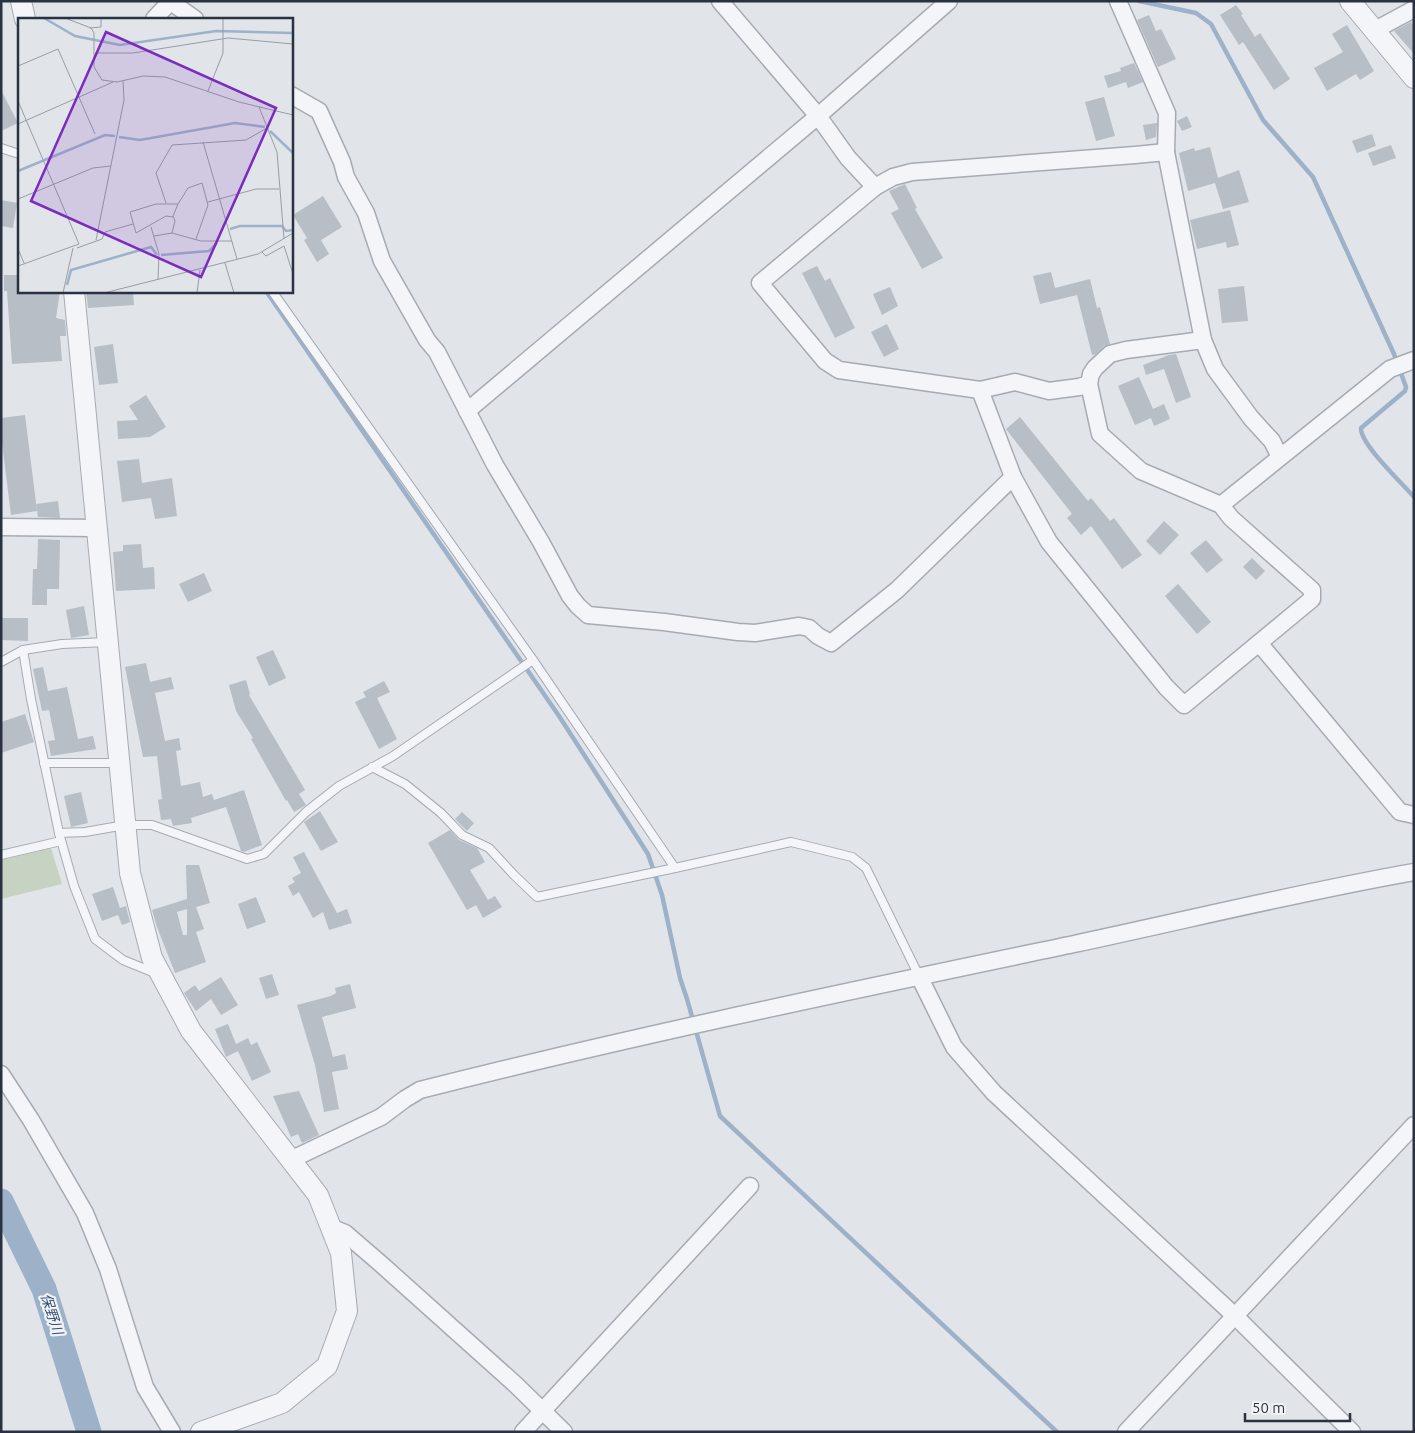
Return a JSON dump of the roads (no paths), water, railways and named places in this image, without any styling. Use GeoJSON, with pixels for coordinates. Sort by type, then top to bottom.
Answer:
{"type":"FeatureCollection","features":[{"type":"Feature","properties":{"kind":"street"},"geometry":{"type":"LineString","coordinates":[[21,1],[25,18]]}},
{"type":"Feature","properties":{"kind":"street"},"geometry":{"type":"LineString","coordinates":[[720,1],[818,116],[848,158],[875,187]]}},
{"type":"Feature","properties":{"kind":"street"},"geometry":{"type":"LineString","coordinates":[[467,411],[818,116],[949,1]]}},
{"type":"Feature","properties":{"kind":"street"},"geometry":{"type":"LineString","coordinates":[[1118,1],[1167,113],[1166,152],[1203,340],[1215,369],[1251,418],[1272,441],[1280,457]]}},
{"type":"Feature","properties":{"kind":"street"},"geometry":{"type":"LineString","coordinates":[[1350,1],[1414,78]]}},
{"type":"Feature","properties":{"kind":"street"},"geometry":{"type":"LineString","coordinates":[[156,17],[171,2],[194,18]]}},
{"type":"Feature","properties":{"kind":"street"},"geometry":{"type":"LineString","coordinates":[[1375,30],[1414,9]]}},
{"type":"Feature","properties":{"kind":"street"},"geometry":{"type":"LineString","coordinates":[[292,96],[319,111],[342,162],[346,177],[364,208],[382,261],[427,340],[437,352],[496,465],[542,542],[570,596],[588,615],[755,633],[799,626],[809,628],[818,636],[832,643],[897,590],[1013,477]]}},
{"type":"Feature","properties":{"kind":"street"},"geometry":{"type":"LineString","coordinates":[[1089,384],[1049,391],[1015,382],[980,390],[839,370],[825,361],[760,284],[875,187],[893,177],[912,172],[1010,166],[1166,152]]}},
{"type":"Feature","properties":{"kind":"street"},"geometry":{"type":"LineString","coordinates":[[74,292],[130,873],[152,958],[191,1031],[318,1195],[341,1253],[347,1311],[327,1366],[282,1404],[201,1432]]}},
{"type":"Feature","properties":{"kind":"street"},"geometry":{"type":"LineString","coordinates":[[980,390],[1013,477],[1049,542],[1166,687],[1184,705],[1312,599],[1312,590],[1231,518],[1221,505],[1141,471],[1100,434],[1089,384],[1090,374],[1110,354],[1126,350],[1203,340]]}},
{"type":"Feature","properties":{"kind":"street"},"geometry":{"type":"LineString","coordinates":[[1221,505],[1390,369],[1411,361]]}},
{"type":"Feature","properties":{"kind":"street"},"geometry":{"type":"LineString","coordinates":[[1,527],[97,528]]}},
{"type":"Feature","properties":{"kind":"street"},"geometry":{"type":"LineString","coordinates":[[1259,642],[1400,812],[1414,815]]}},
{"type":"Feature","properties":{"kind":"street"},"geometry":{"type":"LineString","coordinates":[[290,1160],[381,1117],[405,1098],[420,1090],[545,1058],[919,976],[1161,926],[1346,884],[1414,872]]}},
{"type":"Feature","properties":{"kind":"street"},"geometry":{"type":"LineString","coordinates":[[919,976],[954,1047],[994,1093],[1235,1316],[1352,1432]]}},
{"type":"Feature","properties":{"kind":"street"},"geometry":{"type":"LineString","coordinates":[[1,1074],[50,1151],[85,1213],[108,1269],[145,1388],[172,1432]]}},
{"type":"Feature","properties":{"kind":"street"},"geometry":{"type":"LineString","coordinates":[[1126,1432],[1414,1125]]}},
{"type":"Feature","properties":{"kind":"street"},"geometry":{"type":"LineString","coordinates":[[523,1432],[750,1186]]}},
{"type":"Feature","properties":{"kind":"street"},"geometry":{"type":"LineString","coordinates":[[330,1227],[345,1233],[381,1264],[564,1432]]}},
{"type":"Feature","properties":{"kind":"lane"},"geometry":{"type":"LineString","coordinates":[[1,148],[18,154]]}},
{"type":"Feature","properties":{"kind":"lane"},"geometry":{"type":"LineString","coordinates":[[273,292],[533,660],[675,868]]}},
{"type":"Feature","properties":{"kind":"lane"},"geometry":{"type":"LineString","coordinates":[[1,662],[23,650],[62,644],[108,642]]}},
{"type":"Feature","properties":{"kind":"lane"},"geometry":{"type":"LineString","coordinates":[[23,650],[60,837],[74,886],[95,939],[123,960],[162,976]]}},
{"type":"Feature","properties":{"kind":"lane"},"geometry":{"type":"LineString","coordinates":[[1,855],[60,837],[125,825],[152,825],[247,859],[264,854],[306,812],[339,786],[393,756],[533,660]]}},
{"type":"Feature","properties":{"kind":"lane"},"geometry":{"type":"LineString","coordinates":[[44,763],[119,763]]}},
{"type":"Feature","properties":{"kind":"lane"},"geometry":{"type":"LineString","coordinates":[[372,767],[405,784],[441,813],[462,835],[489,848],[537,897],[646,875],[791,842],[852,857],[866,868],[919,976]]}},
{"type":"Feature","properties":{"kind":"waterway"},"geometry":{"type":"LineString","coordinates":[[1139,1],[1196,13],[1211,24],[1263,120],[1313,177],[1394,354],[1406,387],[1405,391],[1361,428],[1362,435],[1374,453],[1414,497]]}},
{"type":"Feature","properties":{"kind":"waterway"},"geometry":{"type":"LineString","coordinates":[[267,292],[559,716],[648,854],[662,895],[680,978],[720,1116],[1057,1432]]}},
{"type":"Feature","properties":{"kind":"waterway","name":"保野川"},"geometry":{"type":"LineString","coordinates":[[1,1201],[44,1289],[89,1432]]}}]}
